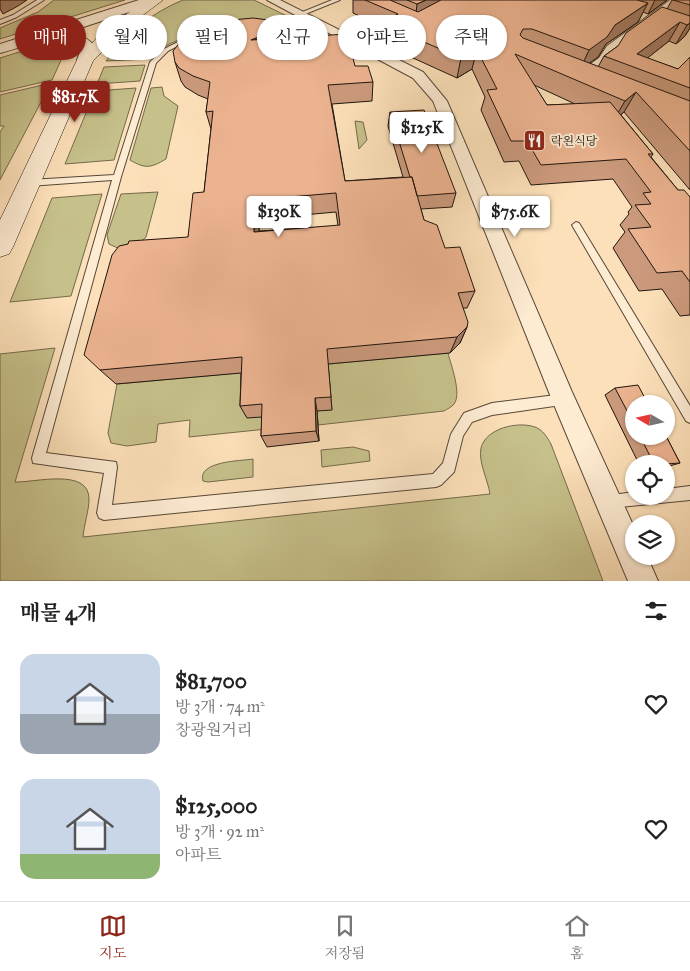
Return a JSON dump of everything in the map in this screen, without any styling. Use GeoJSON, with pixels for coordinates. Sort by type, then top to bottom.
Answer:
{"type":"FeatureCollection","features":[{"type":"Feature","properties":{"kind":"main road"},"geometry":{"type":"LineString","coordinates":[[86,59],[121,22],[156,0]]}},
{"type":"Feature","properties":{"kind":"main road"},"geometry":{"type":"LineString","coordinates":[[0,247],[85,60]]}},
{"type":"Feature","properties":{"kind":"street"},"geometry":{"type":"LineString","coordinates":[[86,21],[152,0]]}},
{"type":"Feature","properties":{"kind":"street"},"geometry":{"type":"LineString","coordinates":[[272,0],[301,15]]}},
{"type":"Feature","properties":{"kind":"street"},"geometry":{"type":"LineString","coordinates":[[598,85],[576,76],[603,61],[612,49],[645,19],[677,0]]}},
{"type":"Feature","properties":{"kind":"street"},"geometry":{"type":"LineString","coordinates":[[645,19],[666,26]]}},
{"type":"Feature","properties":{"kind":"street"},"geometry":{"type":"LineString","coordinates":[[328,29],[418,76],[440,100],[564,400],[643,581]]}},
{"type":"Feature","properties":{"kind":"street"},"geometry":{"type":"LineString","coordinates":[[0,48],[15,44]]}},
{"type":"Feature","properties":{"kind":"street"},"geometry":{"type":"LineString","coordinates":[[86,44],[89,48],[86,57]]}},
{"type":"Feature","properties":{"kind":"lane"},"geometry":{"type":"LineString","coordinates":[[0,22],[15,16],[41,0]]}},
{"type":"Feature","properties":{"kind":"lane"},"geometry":{"type":"LineString","coordinates":[[301,15],[337,0]]}},
{"type":"Feature","properties":{"kind":"lane"},"geometry":{"type":"LineString","coordinates":[[177,45],[166,50],[153,62],[117,178],[38,458],[111,467],[104,513],[436,480],[449,467],[457,434],[468,417],[492,409],[564,400]]}},
{"type":"Feature","properties":{"kind":"lane"},"geometry":{"type":"LineString","coordinates":[[29,183],[117,178]]}},
{"type":"Feature","properties":{"kind":"lane"},"geometry":{"type":"LineString","coordinates":[[576,225],[690,417]]}},
{"type":"Feature","properties":{"kind":"lane"},"geometry":{"type":"LineString","coordinates":[[675,495],[690,493]]}},
{"type":"Feature","properties":{"kind":"lane"},"geometry":{"type":"LineString","coordinates":[[608,502],[625,500]]}},
{"type":"Feature","properties":{"kind":"shaded area"},"geometry":{"type":"Polygon","coordinates":[[[54,0],[125,0],[77,15],[31,15],[54,0]]]}},
{"type":"Feature","properties":{"kind":"shaded area"},"geometry":{"type":"Polygon","coordinates":[[[183,0],[254,0],[285,15],[257,15],[257,26],[247,28],[247,15],[177,15],[177,40],[167,45],[167,15],[154,15],[183,0]]]}},
{"type":"Feature","properties":{"kind":"shaded area"},"geometry":{"type":"Polygon","coordinates":[[[15,22],[15,34],[0,39],[0,28],[15,22]]]}},
{"type":"Feature","properties":{"kind":"shaded area"},"geometry":{"type":"Polygon","coordinates":[[[328,35],[338,40],[338,47],[328,48],[328,35]]]}},
{"type":"Feature","properties":{"kind":"shaded area"},"geometry":{"type":"Polygon","coordinates":[[[15,53],[15,60],[61,60],[52,80],[0,92],[0,58],[15,53]]]}},
{"type":"Feature","properties":{"kind":"shaded area"},"geometry":{"type":"Polygon","coordinates":[[[145,65],[140,81],[97,84],[104,67],[145,65]]]}},
{"type":"Feature","properties":{"kind":"shaded area"},"geometry":{"type":"Polygon","coordinates":[[[51,83],[0,180],[0,132],[4,126],[0,126],[0,95],[51,83]]]}},
{"type":"Feature","properties":{"kind":"shaded area"},"geometry":{"type":"Polygon","coordinates":[[[162,87],[164,96],[178,106],[166,159],[152,166],[140,165],[130,160],[151,88],[162,87]]]}},
{"type":"Feature","properties":{"kind":"shaded area"},"geometry":{"type":"Polygon","coordinates":[[[136,88],[114,160],[65,164],[95,91],[136,88]]]}},
{"type":"Feature","properties":{"kind":"shaded area"},"geometry":{"type":"Polygon","coordinates":[[[355,121],[363,122],[367,140],[359,149],[355,121]]]}},
{"type":"Feature","properties":{"kind":"shaded area"},"geometry":{"type":"Polygon","coordinates":[[[158,192],[146,237],[141,242],[120,249],[109,244],[107,235],[121,194],[158,192]]]}},
{"type":"Feature","properties":{"kind":"shaded area"},"geometry":{"type":"Polygon","coordinates":[[[102,194],[71,296],[10,302],[52,198],[102,194]]]}},
{"type":"Feature","properties":{"kind":"shaded area"},"geometry":{"type":"Polygon","coordinates":[[[55,348],[15,482],[59,479],[80,483],[87,489],[89,499],[83,537],[490,494],[480,453],[484,441],[489,435],[503,428],[528,425],[540,430],[551,444],[603,581],[0,581],[0,354],[55,348]]]}},
{"type":"Feature","properties":{"kind":"shaded area"},"geometry":{"type":"Polygon","coordinates":[[[448,353],[457,393],[454,404],[444,411],[318,425],[317,411],[332,409],[328,364],[448,353]]]}},
{"type":"Feature","properties":{"kind":"shaded area"},"geometry":{"type":"Polygon","coordinates":[[[249,372],[267,416],[267,429],[189,437],[190,420],[158,424],[156,442],[127,446],[111,443],[108,433],[117,384],[249,372]]]}},
{"type":"Feature","properties":{"kind":"shaded area"},"geometry":{"type":"Polygon","coordinates":[[[353,447],[369,451],[370,461],[322,467],[321,450],[353,447]]]}},
{"type":"Feature","properties":{"kind":"shaded area"},"geometry":{"type":"Polygon","coordinates":[[[253,459],[253,477],[203,481],[203,474],[213,466],[221,463],[253,459]]]}},
{"type":"Feature","properties":{"kind":"building"},"geometry":{"type":"Polygon","coordinates":[[[365,0],[390,0],[418,12],[441,0],[637,0],[648,3],[615,25],[607,37],[589,50],[532,29],[523,29],[520,35],[523,38],[690,101],[690,151],[636,92],[625,101],[515,54],[547,105],[610,102],[653,154],[648,154],[678,190],[684,190],[690,197],[690,282],[682,271],[657,273],[628,229],[651,227],[635,205],[651,204],[643,193],[651,192],[626,159],[541,165],[527,141],[511,141],[487,90],[497,89],[482,60],[507,60],[507,15],[436,15],[436,47],[426,43],[426,15],[396,15],[398,14],[365,0]]]}},
{"type":"Feature","properties":{"kind":"building"},"geometry":{"type":"Polygon","coordinates":[[[407,0],[426,0],[417,4],[407,0]]]}},
{"type":"Feature","properties":{"kind":"building"},"geometry":{"type":"Polygon","coordinates":[[[673,0],[690,0],[690,5],[673,0]]]}},
{"type":"Feature","properties":{"kind":"building"},"geometry":{"type":"Polygon","coordinates":[[[662,7],[690,16],[690,23],[687,25],[680,22],[637,54],[678,69],[690,57],[690,88],[604,56],[618,46],[626,33],[662,7]]]}},
{"type":"Feature","properties":{"kind":"building"},"geometry":{"type":"Polygon","coordinates":[[[247,19],[257,19],[257,38],[251,40],[257,40],[257,60],[328,60],[328,35],[338,35],[338,60],[354,60],[355,66],[368,66],[373,82],[328,85],[345,181],[412,177],[424,220],[437,225],[445,248],[460,247],[475,291],[458,293],[468,322],[467,327],[457,337],[327,349],[331,397],[315,398],[316,431],[261,436],[262,404],[240,406],[242,357],[100,370],[84,355],[112,255],[119,246],[128,244],[129,241],[188,237],[193,193],[204,192],[213,111],[206,112],[210,82],[193,76],[179,68],[175,62],[173,51],[177,46],[177,60],[247,60],[247,19]],[[336,193],[254,200],[254,232],[340,225],[336,193]]]}},
{"type":"Feature","properties":{"kind":"building"},"geometry":{"type":"Polygon","coordinates":[[[424,110],[456,193],[417,196],[390,112],[424,110]]]}},
{"type":"Feature","properties":{"kind":"building"},"geometry":{"type":"Polygon","coordinates":[[[638,385],[643,395],[625,395],[625,407],[615,388],[638,385]]]}},
{"type":"Feature","properties":{"kind":"building"},"geometry":{"type":"Polygon","coordinates":[[[644,445],[671,445],[680,463],[675,463],[675,455],[650,455],[644,445]]]}},
{"type":"Feature","properties":{"kind":"place","name":"락왼식당"},"geometry":{"type":"Point","coordinates":[535,141]}}]}
